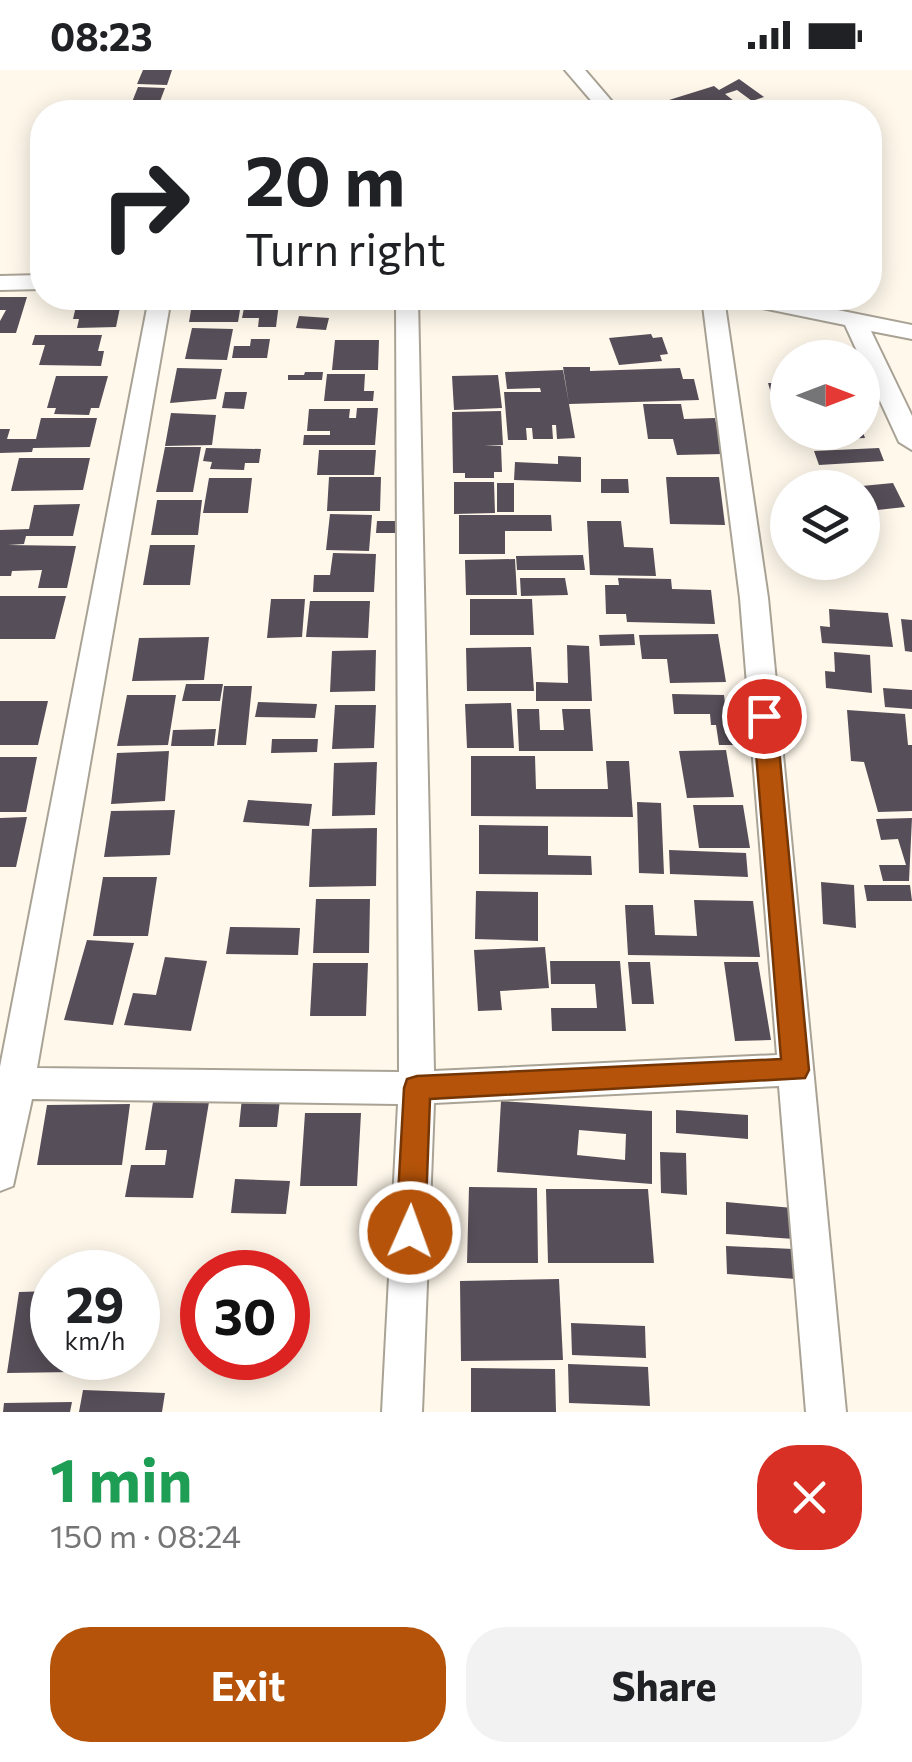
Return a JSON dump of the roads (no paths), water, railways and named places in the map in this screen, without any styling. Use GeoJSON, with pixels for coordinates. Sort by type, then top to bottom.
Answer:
{"type":"FeatureCollection","features":[{"type":"Feature","properties":{"kind":"street"},"geometry":{"type":"LineString","coordinates":[[575,70],[601,100]]}},
{"type":"Feature","properties":{"kind":"street"},"geometry":{"type":"LineString","coordinates":[[0,282],[30,282]]}},
{"type":"Feature","properties":{"kind":"street"},"geometry":{"type":"LineString","coordinates":[[0,1174],[9,1082],[158,310]]}},
{"type":"Feature","properties":{"kind":"street"},"geometry":{"type":"LineString","coordinates":[[402,1412],[417,1088],[406,310]]}},
{"type":"Feature","properties":{"kind":"street"},"geometry":{"type":"LineString","coordinates":[[715,310],[754,598],[826,1412]]}},
{"type":"Feature","properties":{"kind":"street"},"geometry":{"type":"LineString","coordinates":[[812,310],[912,332]]}},
{"type":"Feature","properties":{"kind":"street"},"geometry":{"type":"LineString","coordinates":[[854,319],[912,442]]}},
{"type":"Feature","properties":{"kind":"street"},"geometry":{"type":"LineString","coordinates":[[9,1082],[417,1088],[796,1070]]}}]}
